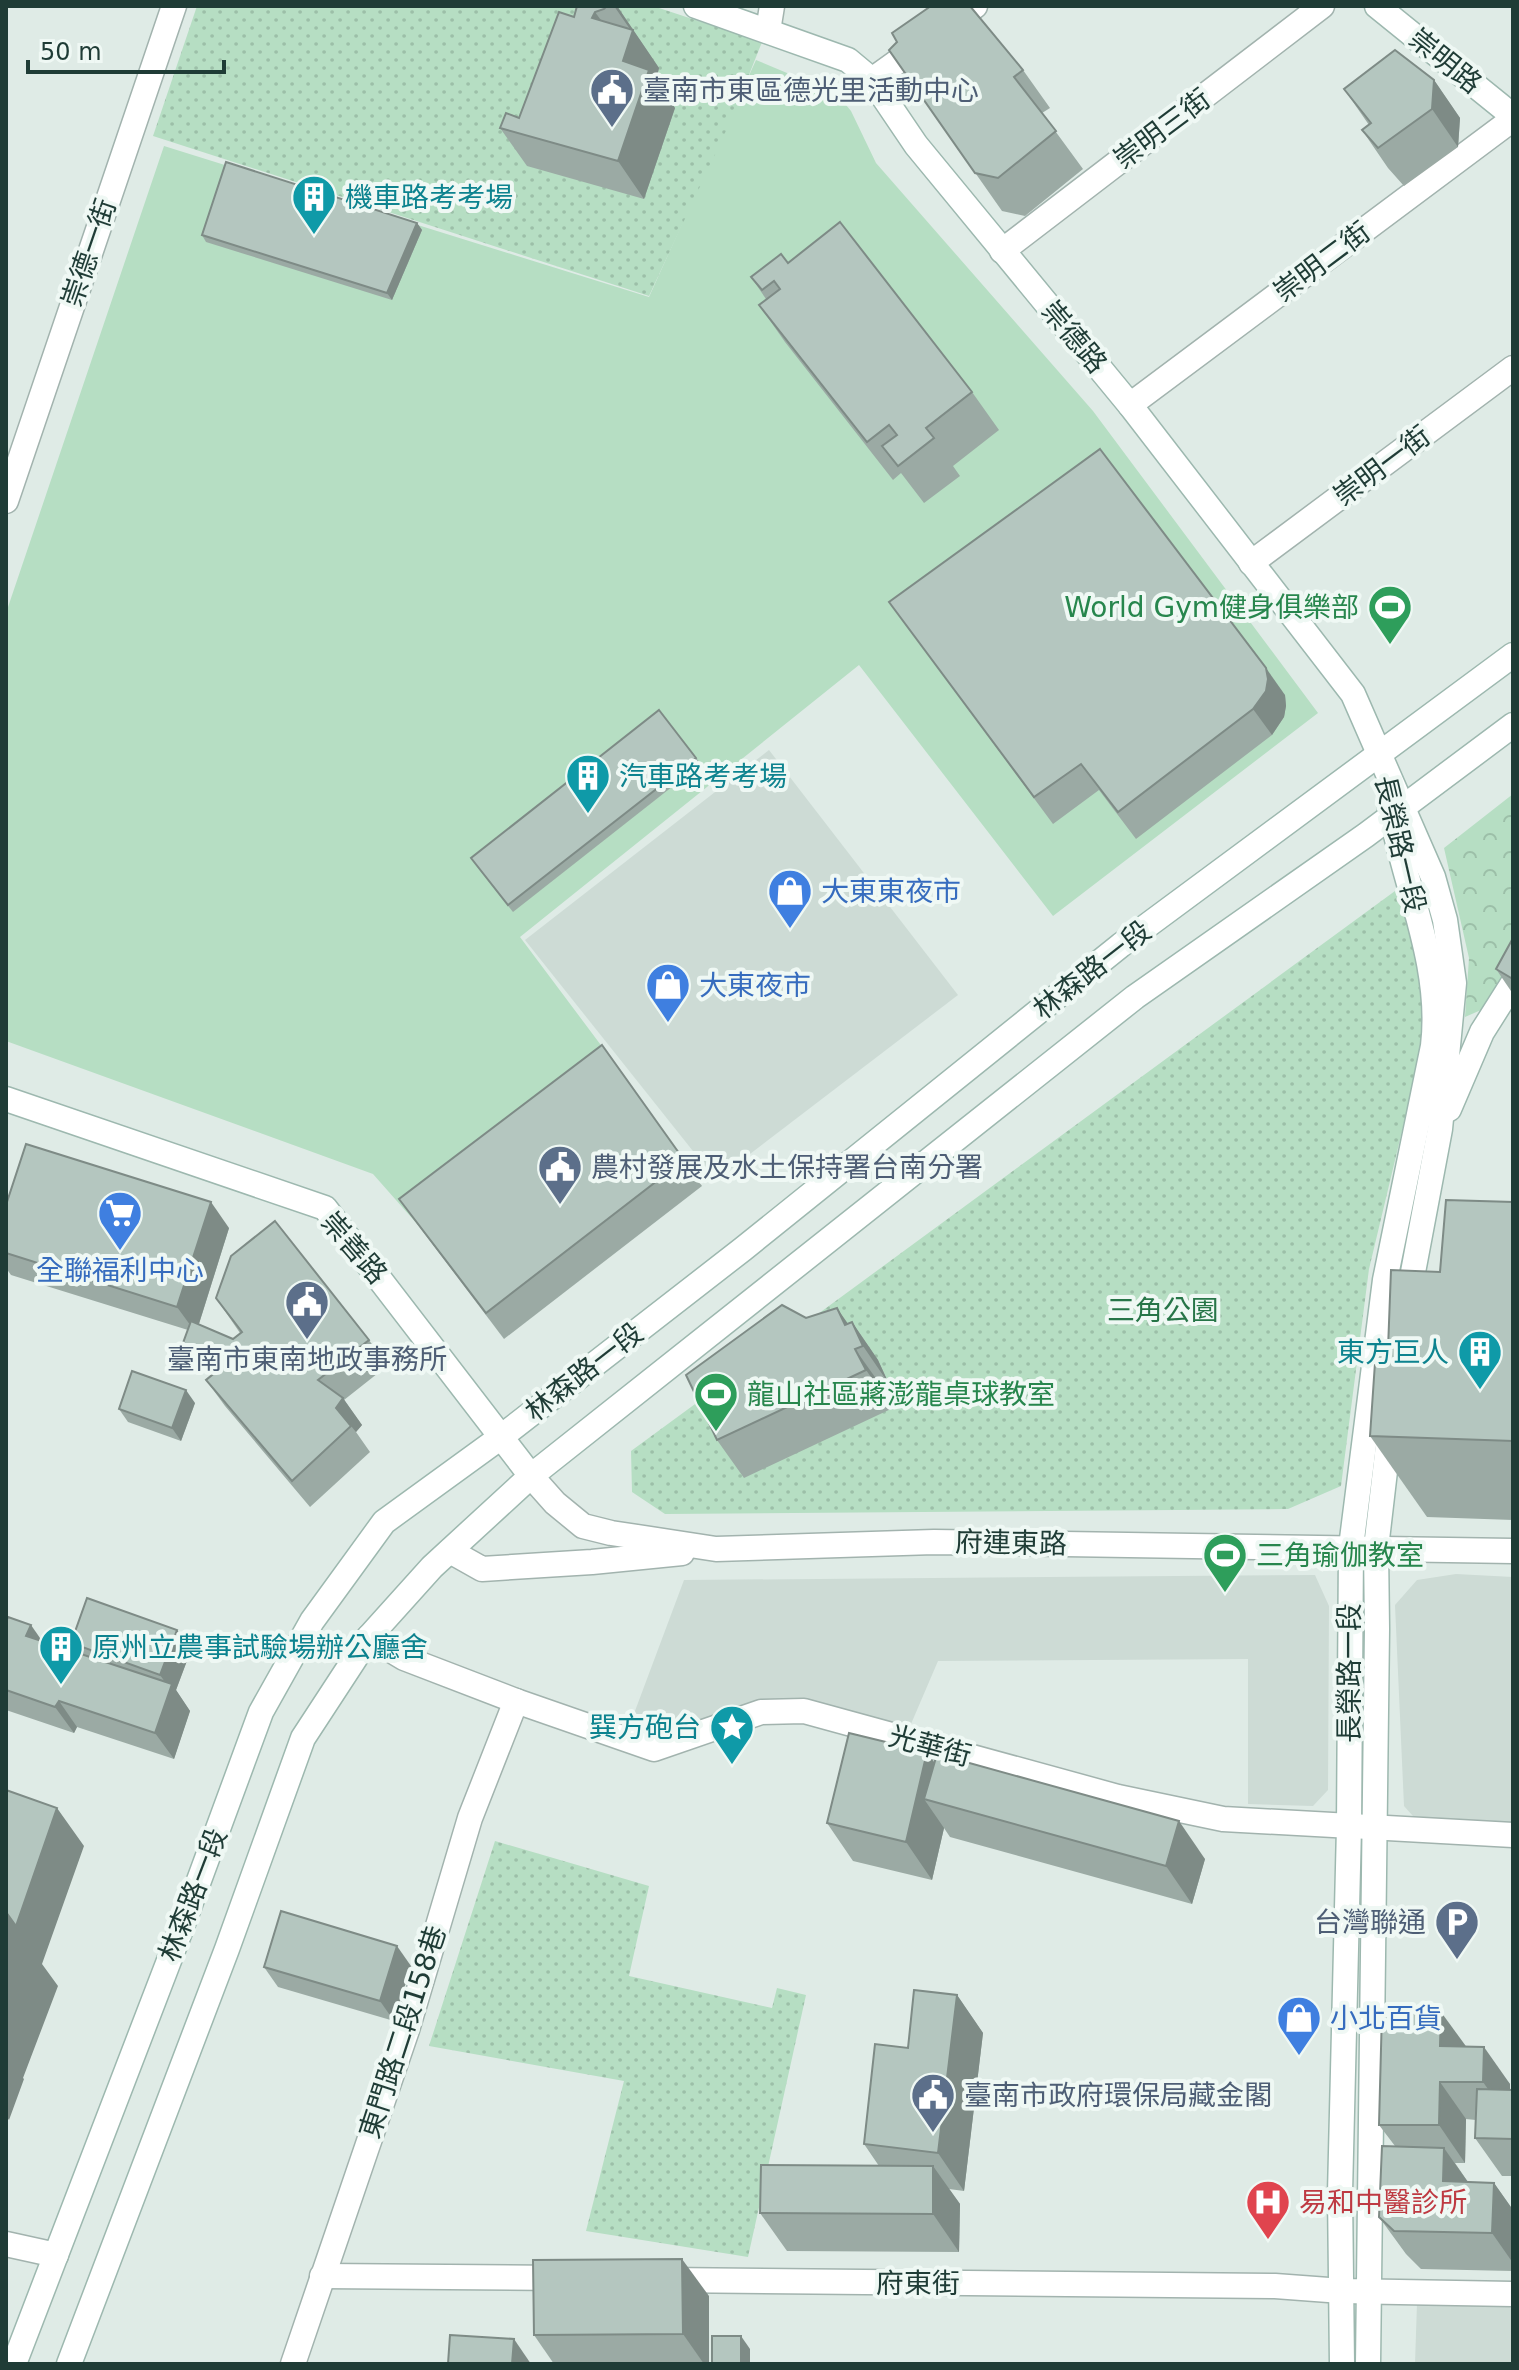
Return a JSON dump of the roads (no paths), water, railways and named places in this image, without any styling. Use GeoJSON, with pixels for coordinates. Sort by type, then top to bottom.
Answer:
{"type":"FeatureCollection","features":[{"type":"Feature","properties":{"kind":"street","name":"崇德一街"},"geometry":{"type":"LineString","coordinates":[[6,501],[174,6]]}},
{"type":"Feature","properties":{"kind":"street","name":"崇德路"},"geometry":{"type":"LineString","coordinates":[[696,6],[848,60],[872,80],[916,145],[1130,405],[1353,694],[1380,754]]}},
{"type":"Feature","properties":{"kind":"street"},"geometry":{"type":"LineString","coordinates":[[768,31],[772,6]]}},
{"type":"Feature","properties":{"kind":"street"},"geometry":{"type":"LineString","coordinates":[[872,80],[975,6]]}},
{"type":"Feature","properties":{"kind":"street","name":"崇明三街"},"geometry":{"type":"LineString","coordinates":[[1002,251],[1322,6]]}},
{"type":"Feature","properties":{"kind":"street","name":"崇明路"},"geometry":{"type":"LineString","coordinates":[[1377,6],[1513,118]]}},
{"type":"Feature","properties":{"kind":"street","name":"崇明二街"},"geometry":{"type":"LineString","coordinates":[[1130,405],[1513,118]]}},
{"type":"Feature","properties":{"kind":"street","name":"崇明一街"},"geometry":{"type":"LineString","coordinates":[[1251,563],[1513,368]]}},
{"type":"Feature","properties":{"kind":"street","name":"林森路一段"},"geometry":{"type":"LineString","coordinates":[[14,2364],[261,1712],[312,1621],[384,1522],[501,1437],[743,1249],[1121,945],[1513,655]]}},
{"type":"Feature","properties":{"kind":"street","name":"林森路一段"},"geometry":{"type":"LineString","coordinates":[[69,2364],[227,1949],[303,1738],[369,1637],[432,1567],[531,1476],[1135,997],[1513,725]]}},
{"type":"Feature","properties":{"kind":"street","name":"長榮路一段"},"geometry":{"type":"LineString","coordinates":[[1342,2364],[1340,2193],[1349,1827],[1351,1547],[1385,1280],[1436,1019],[1430,973],[1397,810],[1380,754]]}},
{"type":"Feature","properties":{"kind":"street","name":"長榮路一段"},"geometry":{"type":"LineString","coordinates":[[1397,810],[1433,877],[1445,920],[1454,983],[1440,1129],[1411,1273],[1405,1319]]}},
{"type":"Feature","properties":{"kind":"street"},"geometry":{"type":"LineString","coordinates":[[1440,1129],[1482,1032],[1513,983]]}},
{"type":"Feature","properties":{"kind":"street","name":"崇善路"},"geometry":{"type":"LineString","coordinates":[[6,1099],[325,1208],[531,1476]]}},
{"type":"Feature","properties":{"kind":"street","name":"長榮路一段"},"geometry":{"type":"LineString","coordinates":[[1368,2364],[1376,1548],[1392,1412]]}},
{"type":"Feature","properties":{"kind":"street","name":"府連東路"},"geometry":{"type":"LineString","coordinates":[[531,1476],[555,1503],[583,1526],[716,1549],[934,1542],[1513,1551]]}},
{"type":"Feature","properties":{"kind":"street"},"geometry":{"type":"LineString","coordinates":[[450,1551],[482,1569],[716,1549]]}},
{"type":"Feature","properties":{"kind":"street","name":"光華街"},"geometry":{"type":"LineString","coordinates":[[369,1637],[404,1658],[654,1749],[761,1712],[804,1711],[1118,1797],[1223,1819],[1513,1835]]}},
{"type":"Feature","properties":{"kind":"street","name":"東門路二段158巷"},"geometry":{"type":"LineString","coordinates":[[293,2364],[407,2030],[470,1818],[516,1701]]}},
{"type":"Feature","properties":{"kind":"street"},"geometry":{"type":"LineString","coordinates":[[6,2244],[56,2255]]}},
{"type":"Feature","properties":{"kind":"street"},"geometry":{"type":"LineString","coordinates":[[322,2276],[580,2278]]}},
{"type":"Feature","properties":{"kind":"street","name":"府東街"},"geometry":{"type":"LineString","coordinates":[[644,2279],[1275,2286],[1370,2292],[1513,2294]]}},
{"type":"Feature","properties":{"kind":"place","name":"臺南市東區德光里活動中心"},"geometry":{"type":"Point","coordinates":[612,129]}},
{"type":"Feature","properties":{"kind":"place","name":"機車路考考場"},"geometry":{"type":"Point","coordinates":[314,236]}},
{"type":"Feature","properties":{"kind":"place","name":"World Gym健身俱樂部"},"geometry":{"type":"Point","coordinates":[1390,646]}},
{"type":"Feature","properties":{"kind":"place","name":"汽車路考考場"},"geometry":{"type":"Point","coordinates":[588,815]}},
{"type":"Feature","properties":{"kind":"place","name":"大東東夜市"},"geometry":{"type":"Point","coordinates":[790,930]}},
{"type":"Feature","properties":{"kind":"place","name":"大東夜市"},"geometry":{"type":"Point","coordinates":[668,1024]}},
{"type":"Feature","properties":{"kind":"place","name":"農村發展及水土保持署台南分署"},"geometry":{"type":"Point","coordinates":[560,1206]}},
{"type":"Feature","properties":{"kind":"place","name":"全聯福利中心"},"geometry":{"type":"Point","coordinates":[120,1252]}},
{"type":"Feature","properties":{"kind":"place","name":"臺南市東南地政事務所"},"geometry":{"type":"Point","coordinates":[307,1341]}},
{"type":"Feature","properties":{"kind":"place","name":"東方巨人"},"geometry":{"type":"Point","coordinates":[1480,1391]}},
{"type":"Feature","properties":{"kind":"place","name":"龍山社區蔣澎龍桌球教室"},"geometry":{"type":"Point","coordinates":[716,1433]}},
{"type":"Feature","properties":{"kind":"place","name":"三角瑜伽教室"},"geometry":{"type":"Point","coordinates":[1225,1594]}},
{"type":"Feature","properties":{"kind":"place","name":"原州立農事試驗場辦公廳舍"},"geometry":{"type":"Point","coordinates":[61,1686]}},
{"type":"Feature","properties":{"kind":"place","name":"巽方砲台"},"geometry":{"type":"Point","coordinates":[732,1766]}},
{"type":"Feature","properties":{"kind":"place","name":"台灣聯通"},"geometry":{"type":"Point","coordinates":[1457,1961]}},
{"type":"Feature","properties":{"kind":"place","name":"小北百貨"},"geometry":{"type":"Point","coordinates":[1299,2057]}},
{"type":"Feature","properties":{"kind":"place","name":"臺南市政府環保局藏金閣"},"geometry":{"type":"Point","coordinates":[933,2134]}},
{"type":"Feature","properties":{"kind":"place","name":"易和中醫診所"},"geometry":{"type":"Point","coordinates":[1268,2241]}},
{"type":"Feature","properties":{"kind":"park label","name":"三角公園"},"geometry":{"type":"Point","coordinates":[1163,1310]}}]}
